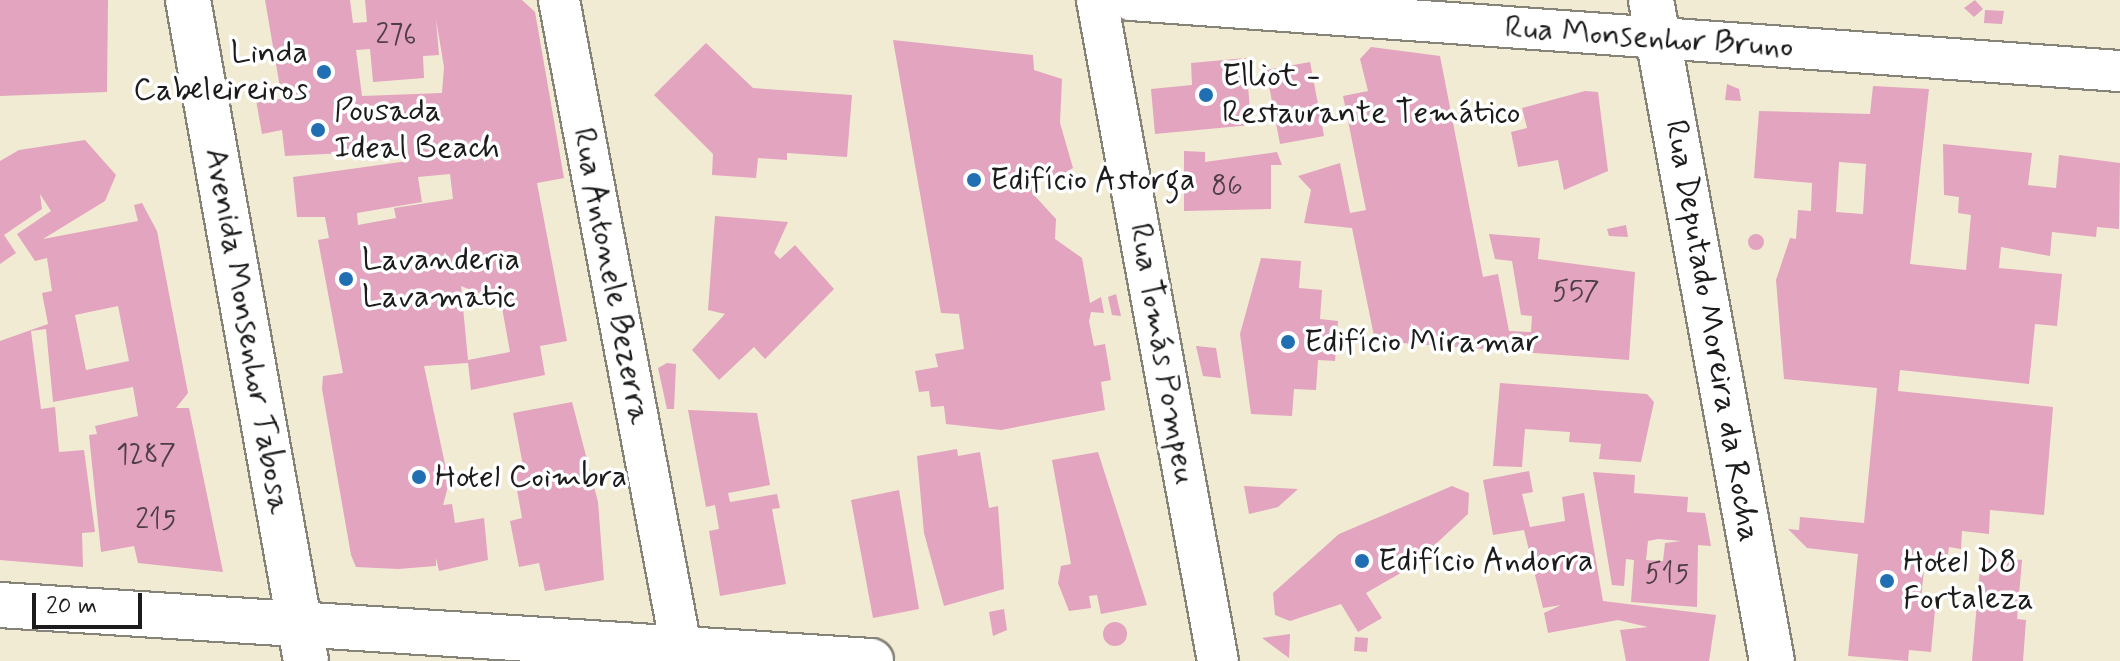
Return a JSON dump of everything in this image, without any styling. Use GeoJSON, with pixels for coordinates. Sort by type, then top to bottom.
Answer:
{"type":"FeatureCollection","features":[{"type":"Feature","properties":{"kind":"main road","name":"Avenida Monsenhor Tabosa"},"geometry":{"type":"LineString","coordinates":[[188,0],[302,644]]}},
{"type":"Feature","properties":{"kind":"main road","name":"Rua Deputado Moreira da Rocha"},"geometry":{"type":"LineString","coordinates":[[1654,19],[1772,661]]}},
{"type":"Feature","properties":{"kind":"main road"},"geometry":{"type":"LineString","coordinates":[[0,605],[302,644],[681,647],[871,661]]}},
{"type":"Feature","properties":{"kind":"street","name":"Rua Antonele Bezerra"},"geometry":{"type":"LineString","coordinates":[[559,0],[681,647]]}},
{"type":"Feature","properties":{"kind":"street","name":"Rua Tomás Pompeu"},"geometry":{"type":"LineString","coordinates":[[1097,0],[1218,661]]}},
{"type":"Feature","properties":{"kind":"street","name":"Rua Monsenhor Bruno"},"geometry":{"type":"LineString","coordinates":[[1131,0],[1654,19],[2120,71]]}},
{"type":"Feature","properties":{"kind":"building"},"geometry":{"type":"Polygon","coordinates":[[[0,0],[108,0],[107,92],[0,96],[0,0]]]}},
{"type":"Feature","properties":{"kind":"building"},"geometry":{"type":"Polygon","coordinates":[[[265,0],[350,0],[353,23],[367,22],[365,0],[522,0],[535,12],[564,178],[537,183],[567,341],[540,346],[545,375],[471,390],[468,363],[424,366],[449,483],[443,505],[452,504],[455,523],[484,518],[488,560],[439,571],[436,558],[436,566],[398,569],[356,567],[351,555],[322,389],[323,376],[343,373],[318,240],[329,238],[325,217],[297,217],[293,177],[408,161],[406,150],[285,156],[282,130],[262,134],[256,100],[282,99],[265,0]],[[436,19],[439,55],[423,56],[424,78],[373,82],[370,49],[356,50],[362,96],[442,93],[444,67],[436,19]],[[450,174],[418,177],[422,202],[357,213],[358,225],[396,218],[394,208],[453,199],[450,174]],[[461,286],[468,360],[510,352],[501,302],[461,286]]]}},
{"type":"Feature","properties":{"kind":"building"},"geometry":{"type":"Polygon","coordinates":[[[1975,0],[1983,9],[1974,17],[1964,8],[1975,0]]]}},
{"type":"Feature","properties":{"kind":"building"},"geometry":{"type":"Polygon","coordinates":[[[1985,10],[2004,11],[2002,24],[1984,23],[1985,10]]]}},
{"type":"Feature","properties":{"kind":"building","name":"Edifício Astorga"},"geometry":{"type":"Polygon","coordinates":[[[893,40],[1033,55],[1034,70],[1062,79],[1060,123],[1073,168],[1051,181],[1030,179],[1034,195],[1056,219],[1055,239],[1082,258],[1090,303],[1101,297],[1104,313],[1091,312],[1089,321],[1094,346],[1105,344],[1111,380],[1101,382],[1105,410],[1001,430],[946,424],[944,406],[931,407],[929,391],[919,392],[915,371],[938,367],[935,354],[964,349],[959,314],[941,313],[893,40]]]}},
{"type":"Feature","properties":{"kind":"building"},"geometry":{"type":"Polygon","coordinates":[[[706,43],[753,88],[852,95],[847,157],[787,153],[787,160],[758,158],[756,178],[712,175],[713,154],[654,95],[706,43]]]}},
{"type":"Feature","properties":{"kind":"building"},"geometry":{"type":"Polygon","coordinates":[[[1371,47],[1440,56],[1483,277],[1498,274],[1509,331],[1531,332],[1532,316],[1521,315],[1512,261],[1495,259],[1489,234],[1540,238],[1538,259],[1635,272],[1629,360],[1375,341],[1352,228],[1304,223],[1311,190],[1298,176],[1340,163],[1350,213],[1366,210],[1343,96],[1368,91],[1360,59],[1371,47]]]}},
{"type":"Feature","properties":{"kind":"building"},"geometry":{"type":"Polygon","coordinates":[[[1246,58],[1251,125],[1155,134],[1151,89],[1192,85],[1191,63],[1246,58]]]}},
{"type":"Feature","properties":{"kind":"building"},"geometry":{"type":"Polygon","coordinates":[[[1310,62],[1324,136],[1280,144],[1266,70],[1310,62]]]}},
{"type":"Feature","properties":{"kind":"building"},"geometry":{"type":"Polygon","coordinates":[[[1727,84],[1739,89],[1741,101],[1725,100],[1727,84]]]}},
{"type":"Feature","properties":{"kind":"building"},"geometry":{"type":"Polygon","coordinates":[[[1873,86],[1929,89],[1910,264],[1966,270],[1971,215],[1958,213],[1959,197],[1944,195],[1943,144],[2032,153],[2028,185],[2056,188],[2059,155],[2120,163],[2119,229],[2097,227],[2096,237],[2052,232],[2050,256],[2001,247],[1999,268],[2062,274],[2057,326],[2035,324],[2029,384],[1900,370],[1898,391],[2053,407],[2044,515],[1990,510],[1989,534],[1962,531],[1961,549],[1949,547],[1947,562],[1925,560],[1921,599],[1936,600],[1931,652],[1909,650],[1908,661],[1848,656],[1858,554],[1807,548],[1788,529],[1799,530],[1800,517],[1864,523],[1877,388],[1784,379],[1776,280],[1790,238],[1796,239],[1798,210],[1811,211],[1812,183],[1754,178],[1759,111],[1870,114],[1873,86]],[[1839,162],[1836,212],[1863,214],[1866,164],[1839,162]]]}},
{"type":"Feature","properties":{"kind":"building"},"geometry":{"type":"Polygon","coordinates":[[[1585,91],[1598,92],[1608,171],[1564,190],[1558,160],[1518,167],[1511,132],[1527,128],[1522,108],[1585,91]]]}},
{"type":"Feature","properties":{"kind":"building"},"geometry":{"type":"Polygon","coordinates":[[[85,140],[116,175],[105,201],[43,239],[138,221],[134,205],[142,203],[157,231],[188,393],[176,408],[189,408],[223,572],[138,563],[134,546],[101,552],[89,435],[97,434],[95,426],[138,416],[133,387],[53,402],[46,329],[31,331],[41,409],[55,407],[59,452],[84,450],[95,532],[82,533],[83,567],[0,560],[0,341],[48,324],[42,293],[52,291],[47,258],[35,261],[17,234],[51,211],[40,194],[42,209],[4,235],[16,253],[0,264],[0,161],[19,150],[85,140]],[[118,306],[75,315],[86,370],[129,361],[118,306]]]}},
{"type":"Feature","properties":{"kind":"building"},"geometry":{"type":"Polygon","coordinates":[[[1184,151],[1205,152],[1205,162],[1277,152],[1282,165],[1271,165],[1271,209],[1184,211],[1184,151]]]}},
{"type":"Feature","properties":{"kind":"building"},"geometry":{"type":"Polygon","coordinates":[[[715,216],[788,222],[774,253],[780,259],[795,245],[834,289],[765,359],[754,347],[719,380],[692,350],[725,314],[708,310],[715,216]]]}},
{"type":"Feature","properties":{"kind":"building"},"geometry":{"type":"Polygon","coordinates":[[[1626,225],[1628,237],[1609,236],[1607,229],[1626,225]]]}},
{"type":"Feature","properties":{"kind":"building"},"geometry":{"type":"Polygon","coordinates":[[[1756,234],[1764,242],[1756,250],[1748,242],[1756,234]]]}},
{"type":"Feature","properties":{"kind":"building","name":"Edifício Miramar"},"geometry":{"type":"Polygon","coordinates":[[[1261,258],[1301,261],[1299,288],[1322,290],[1320,319],[1338,321],[1335,361],[1318,360],[1316,390],[1294,389],[1292,416],[1251,414],[1240,334],[1261,258]]]}},
{"type":"Feature","properties":{"kind":"building"},"geometry":{"type":"Polygon","coordinates":[[[1116,294],[1121,316],[1112,315],[1108,297],[1116,294]]]}},
{"type":"Feature","properties":{"kind":"building"},"geometry":{"type":"Polygon","coordinates":[[[1196,346],[1216,348],[1221,378],[1203,376],[1196,346]]]}},
{"type":"Feature","properties":{"kind":"building"},"geometry":{"type":"Polygon","coordinates":[[[667,363],[676,364],[674,409],[667,409],[658,368],[667,363]]]}},
{"type":"Feature","properties":{"kind":"building"},"geometry":{"type":"Polygon","coordinates":[[[1500,383],[1647,394],[1654,402],[1641,462],[1599,459],[1601,444],[1569,442],[1570,432],[1525,429],[1522,467],[1493,466],[1500,383]]]}},
{"type":"Feature","properties":{"kind":"building"},"geometry":{"type":"Polygon","coordinates":[[[572,402],[598,502],[604,580],[545,591],[539,563],[519,567],[510,521],[522,518],[514,473],[524,471],[513,413],[572,402]]]}},
{"type":"Feature","properties":{"kind":"building"},"geometry":{"type":"Polygon","coordinates":[[[688,410],[757,413],[770,485],[728,493],[730,502],[777,494],[780,508],[772,509],[786,584],[720,596],[709,531],[719,529],[715,505],[706,507],[688,410]]]}},
{"type":"Feature","properties":{"kind":"building"},"geometry":{"type":"Polygon","coordinates":[[[957,449],[958,456],[980,452],[989,508],[998,506],[1004,589],[944,606],[924,533],[917,456],[957,449]]]}},
{"type":"Feature","properties":{"kind":"building"},"geometry":{"type":"Polygon","coordinates":[[[1098,452],[1147,605],[1101,614],[1097,595],[1089,596],[1091,608],[1069,611],[1058,583],[1061,566],[1071,564],[1052,460],[1098,452]]]}},
{"type":"Feature","properties":{"kind":"building"},"geometry":{"type":"Polygon","coordinates":[[[1529,471],[1533,492],[1522,494],[1530,527],[1565,521],[1562,497],[1584,493],[1603,601],[1716,615],[1709,661],[1626,661],[1620,630],[1648,627],[1618,620],[1548,633],[1544,613],[1561,605],[1543,608],[1524,530],[1493,535],[1483,480],[1529,471]]]}},
{"type":"Feature","properties":{"kind":"building"},"geometry":{"type":"Polygon","coordinates":[[[1593,472],[1635,475],[1634,493],[1688,497],[1687,512],[1705,513],[1711,546],[1698,545],[1697,607],[1631,602],[1634,560],[1626,559],[1624,586],[1612,585],[1593,472]],[[1648,541],[1646,560],[1663,561],[1665,543],[1681,541],[1648,541]]]}},
{"type":"Feature","properties":{"kind":"building"},"geometry":{"type":"Polygon","coordinates":[[[1244,486],[1298,489],[1278,507],[1249,514],[1244,486]]]}},
{"type":"Feature","properties":{"kind":"building","name":"Edifício Andorra"},"geometry":{"type":"Polygon","coordinates":[[[1452,486],[1469,493],[1468,514],[1411,567],[1366,593],[1382,618],[1358,632],[1341,604],[1290,621],[1275,615],[1273,593],[1339,534],[1452,486]]]}},
{"type":"Feature","properties":{"kind":"building"},"geometry":{"type":"Polygon","coordinates":[[[899,490],[919,609],[873,618],[851,500],[899,490]]]}},
{"type":"Feature","properties":{"kind":"building"},"geometry":{"type":"Polygon","coordinates":[[[1981,556],[2022,560],[2017,619],[2026,620],[2023,661],[1972,661],[1981,556]]]}},
{"type":"Feature","properties":{"kind":"building"},"geometry":{"type":"Polygon","coordinates":[[[1004,609],[1007,630],[993,636],[989,612],[1004,609]]]}},
{"type":"Feature","properties":{"kind":"building"},"geometry":{"type":"Polygon","coordinates":[[[1115,622],[1126,629],[1127,634],[1120,645],[1115,646],[1104,639],[1103,634],[1110,623],[1115,622]]]}},
{"type":"Feature","properties":{"kind":"building"},"geometry":{"type":"Polygon","coordinates":[[[1290,634],[1289,658],[1262,638],[1290,634]]]}},
{"type":"Feature","properties":{"kind":"building"},"geometry":{"type":"Polygon","coordinates":[[[1355,637],[1368,638],[1367,652],[1354,651],[1355,637]]]}},
{"type":"Feature","properties":{"kind":"place","name":"Linda Cabeleireiros"},"geometry":{"type":"Point","coordinates":[324,72]}},
{"type":"Feature","properties":{"kind":"place","name":"Elliot - Restaurante Temático"},"geometry":{"type":"Point","coordinates":[1206,95]}},
{"type":"Feature","properties":{"kind":"place","name":"Pousada Ideal Beach"},"geometry":{"type":"Point","coordinates":[318,130]}},
{"type":"Feature","properties":{"kind":"place","name":"Edifício Astorga"},"geometry":{"type":"Point","coordinates":[974,180]}},
{"type":"Feature","properties":{"kind":"place","name":"Lavanderia Lavamatic"},"geometry":{"type":"Point","coordinates":[346,279]}},
{"type":"Feature","properties":{"kind":"place","name":"Edifício Miramar"},"geometry":{"type":"Point","coordinates":[1288,342]}},
{"type":"Feature","properties":{"kind":"place","name":"Hotel Coimbra"},"geometry":{"type":"Point","coordinates":[419,477]}},
{"type":"Feature","properties":{"kind":"place","name":"Edifício Andorra"},"geometry":{"type":"Point","coordinates":[1362,561]}},
{"type":"Feature","properties":{"kind":"place","name":"Hotel D8 Fortaleza"},"geometry":{"type":"Point","coordinates":[1887,581]}}]}
